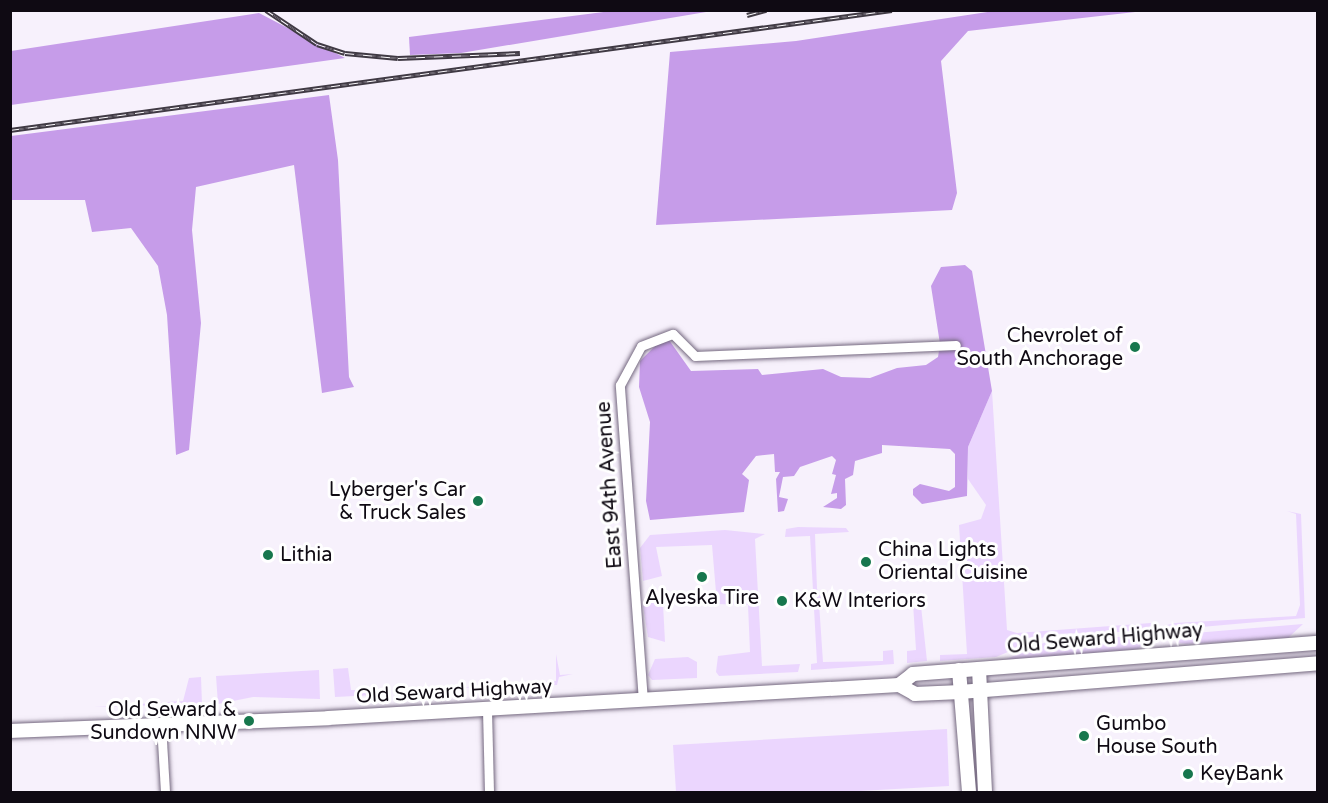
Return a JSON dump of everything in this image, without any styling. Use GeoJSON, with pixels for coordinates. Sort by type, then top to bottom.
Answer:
{"type":"FeatureCollection","features":[{"type":"Feature","properties":{"kind":"main road","name":"Old Seward Highway"},"geometry":{"type":"LineString","coordinates":[[899,685],[913,674],[1317,643]]}},
{"type":"Feature","properties":{"kind":"main road","name":"Old Seward Highway"},"geometry":{"type":"LineString","coordinates":[[10,731],[487,710],[899,685],[915,694],[961,692],[1317,663]]}},
{"type":"Feature","properties":{"kind":"main road"},"geometry":{"type":"LineString","coordinates":[[979,669],[985,792]]}},
{"type":"Feature","properties":{"kind":"main road"},"geometry":{"type":"LineString","coordinates":[[959,670],[969,792]]}},
{"type":"Feature","properties":{"kind":"street","name":"East 94th Avenue"},"geometry":{"type":"LineString","coordinates":[[643,700],[620,385],[641,346],[673,334],[695,356],[956,345]]}},
{"type":"Feature","properties":{"kind":"street"},"geometry":{"type":"LineString","coordinates":[[487,710],[489,792]]}},
{"type":"Feature","properties":{"kind":"street"},"geometry":{"type":"LineString","coordinates":[[161,724],[165,792]]}},
{"type":"Feature","properties":{"kind":"shaded area"},"geometry":{"type":"Polygon","coordinates":[[[619,10],[712,11],[461,53],[410,55],[409,37],[619,10]]]}},
{"type":"Feature","properties":{"kind":"shaded area"},"geometry":{"type":"Polygon","coordinates":[[[994,11],[1144,11],[968,31],[941,61],[957,193],[952,210],[656,225],[670,52],[796,41],[994,11]]]}},
{"type":"Feature","properties":{"kind":"shaded area"},"geometry":{"type":"Polygon","coordinates":[[[259,13],[345,58],[11,105],[11,51],[259,13]]]}},
{"type":"Feature","properties":{"kind":"shaded area"},"geometry":{"type":"Polygon","coordinates":[[[329,95],[338,160],[349,377],[354,387],[322,393],[294,165],[196,187],[192,230],[201,323],[189,450],[176,455],[167,315],[158,266],[131,228],[92,232],[85,200],[11,200],[11,136],[329,95]]]}},
{"type":"Feature","properties":{"kind":"shaded area"},"geometry":{"type":"Polygon","coordinates":[[[965,265],[972,271],[992,391],[968,447],[967,496],[922,504],[913,495],[913,489],[920,484],[949,491],[955,487],[955,454],[950,449],[882,445],[882,453],[855,461],[853,475],[845,479],[846,505],[841,509],[823,507],[837,498],[837,493],[831,494],[836,475],[832,474],[836,460],[832,456],[800,467],[794,476],[783,477],[779,497],[788,499],[784,511],[778,512],[776,479],[780,472],[775,472],[774,454],[756,456],[742,474],[749,480],[744,512],[650,520],[646,501],[650,422],[639,387],[640,361],[655,346],[669,340],[691,371],[758,369],[762,375],[823,369],[841,377],[870,378],[897,368],[926,365],[938,357],[940,344],[931,286],[941,267],[965,265]]]}},
{"type":"Feature","properties":{"kind":"shaded area"},"geometry":{"type":"Polygon","coordinates":[[[992,391],[1007,630],[1017,633],[1151,623],[1150,631],[1051,634],[996,657],[940,661],[940,655],[967,654],[959,525],[981,519],[986,505],[968,479],[968,447],[992,391]]]}},
{"type":"Feature","properties":{"kind":"shaded area"},"geometry":{"type":"Polygon","coordinates":[[[1287,511],[1301,514],[1305,618],[1167,630],[1167,625],[1175,623],[1296,616],[1300,605],[1296,514],[1287,511]]]}},
{"type":"Feature","properties":{"kind":"shaded area"},"geometry":{"type":"Polygon","coordinates":[[[846,528],[849,532],[815,534],[817,589],[826,602],[819,603],[823,662],[883,661],[883,651],[893,650],[894,664],[811,670],[811,664],[817,663],[810,536],[785,537],[786,529],[846,528]]]}},
{"type":"Feature","properties":{"kind":"shaded area"},"geometry":{"type":"Polygon","coordinates":[[[725,530],[765,534],[755,539],[762,666],[800,664],[798,672],[719,676],[716,672],[718,656],[750,652],[748,605],[717,604],[712,545],[656,547],[662,576],[643,581],[640,548],[650,535],[725,530]]]}},
{"type":"Feature","properties":{"kind":"shaded area"},"geometry":{"type":"Polygon","coordinates":[[[924,593],[921,606],[927,661],[907,663],[907,651],[916,650],[913,603],[905,601],[912,594],[924,593]]]}},
{"type":"Feature","properties":{"kind":"shaded area"},"geometry":{"type":"Polygon","coordinates":[[[652,598],[663,604],[665,642],[648,637],[643,606],[652,598]]]}},
{"type":"Feature","properties":{"kind":"shaded area"},"geometry":{"type":"Polygon","coordinates":[[[1303,624],[1288,638],[1187,644],[1178,643],[1171,635],[1303,624]]]}},
{"type":"Feature","properties":{"kind":"shaded area"},"geometry":{"type":"Polygon","coordinates":[[[1150,636],[1138,649],[1002,661],[1053,639],[1150,636]]]}},
{"type":"Feature","properties":{"kind":"shaded area"},"geometry":{"type":"Polygon","coordinates":[[[556,654],[560,675],[573,674],[559,677],[557,685],[452,688],[556,681],[556,654]]]}},
{"type":"Feature","properties":{"kind":"shaded area"},"geometry":{"type":"Polygon","coordinates":[[[688,657],[697,662],[697,678],[652,680],[648,675],[655,659],[688,657]]]}},
{"type":"Feature","properties":{"kind":"shaded area"},"geometry":{"type":"Polygon","coordinates":[[[348,668],[351,690],[376,690],[375,695],[335,697],[333,669],[348,668]]]}},
{"type":"Feature","properties":{"kind":"shaded area"},"geometry":{"type":"Polygon","coordinates":[[[319,670],[320,699],[253,697],[218,704],[216,676],[319,670]]]}},
{"type":"Feature","properties":{"kind":"shaded area"},"geometry":{"type":"Polygon","coordinates":[[[201,677],[202,704],[94,707],[183,701],[189,678],[201,677]]]}},
{"type":"Feature","properties":{"kind":"shaded area"},"geometry":{"type":"Polygon","coordinates":[[[947,729],[949,786],[842,792],[676,792],[673,745],[947,729]]]}},
{"type":"Feature","properties":{"kind":"railway"},"geometry":{"type":"LineString","coordinates":[[266,10],[317,44],[345,53],[398,58],[520,53]]}},
{"type":"Feature","properties":{"kind":"railway"},"geometry":{"type":"LineString","coordinates":[[747,15],[766,10]]}},
{"type":"Feature","properties":{"kind":"railway"},"geometry":{"type":"LineString","coordinates":[[10,130],[892,10]]}},
{"type":"Feature","properties":{"kind":"place","name":"Chevrolet of South Anchorage"},"geometry":{"type":"Point","coordinates":[1135,347]}},
{"type":"Feature","properties":{"kind":"place","name":"Lyberger's Car & Truck Sales"},"geometry":{"type":"Point","coordinates":[478,501]}},
{"type":"Feature","properties":{"kind":"place","name":"Lithia"},"geometry":{"type":"Point","coordinates":[268,555]}},
{"type":"Feature","properties":{"kind":"place","name":"China Lights Oriental Cuisine"},"geometry":{"type":"Point","coordinates":[866,562]}},
{"type":"Feature","properties":{"kind":"place","name":"Alyeska Tire"},"geometry":{"type":"Point","coordinates":[702,577]}},
{"type":"Feature","properties":{"kind":"place","name":"K&W Interiors"},"geometry":{"type":"Point","coordinates":[782,601]}},
{"type":"Feature","properties":{"kind":"place","name":"Old Seward & Sundown NNW"},"geometry":{"type":"Point","coordinates":[249,721]}},
{"type":"Feature","properties":{"kind":"place","name":"Gumbo House South"},"geometry":{"type":"Point","coordinates":[1084,736]}},
{"type":"Feature","properties":{"kind":"place","name":"KeyBank"},"geometry":{"type":"Point","coordinates":[1188,774]}}]}
